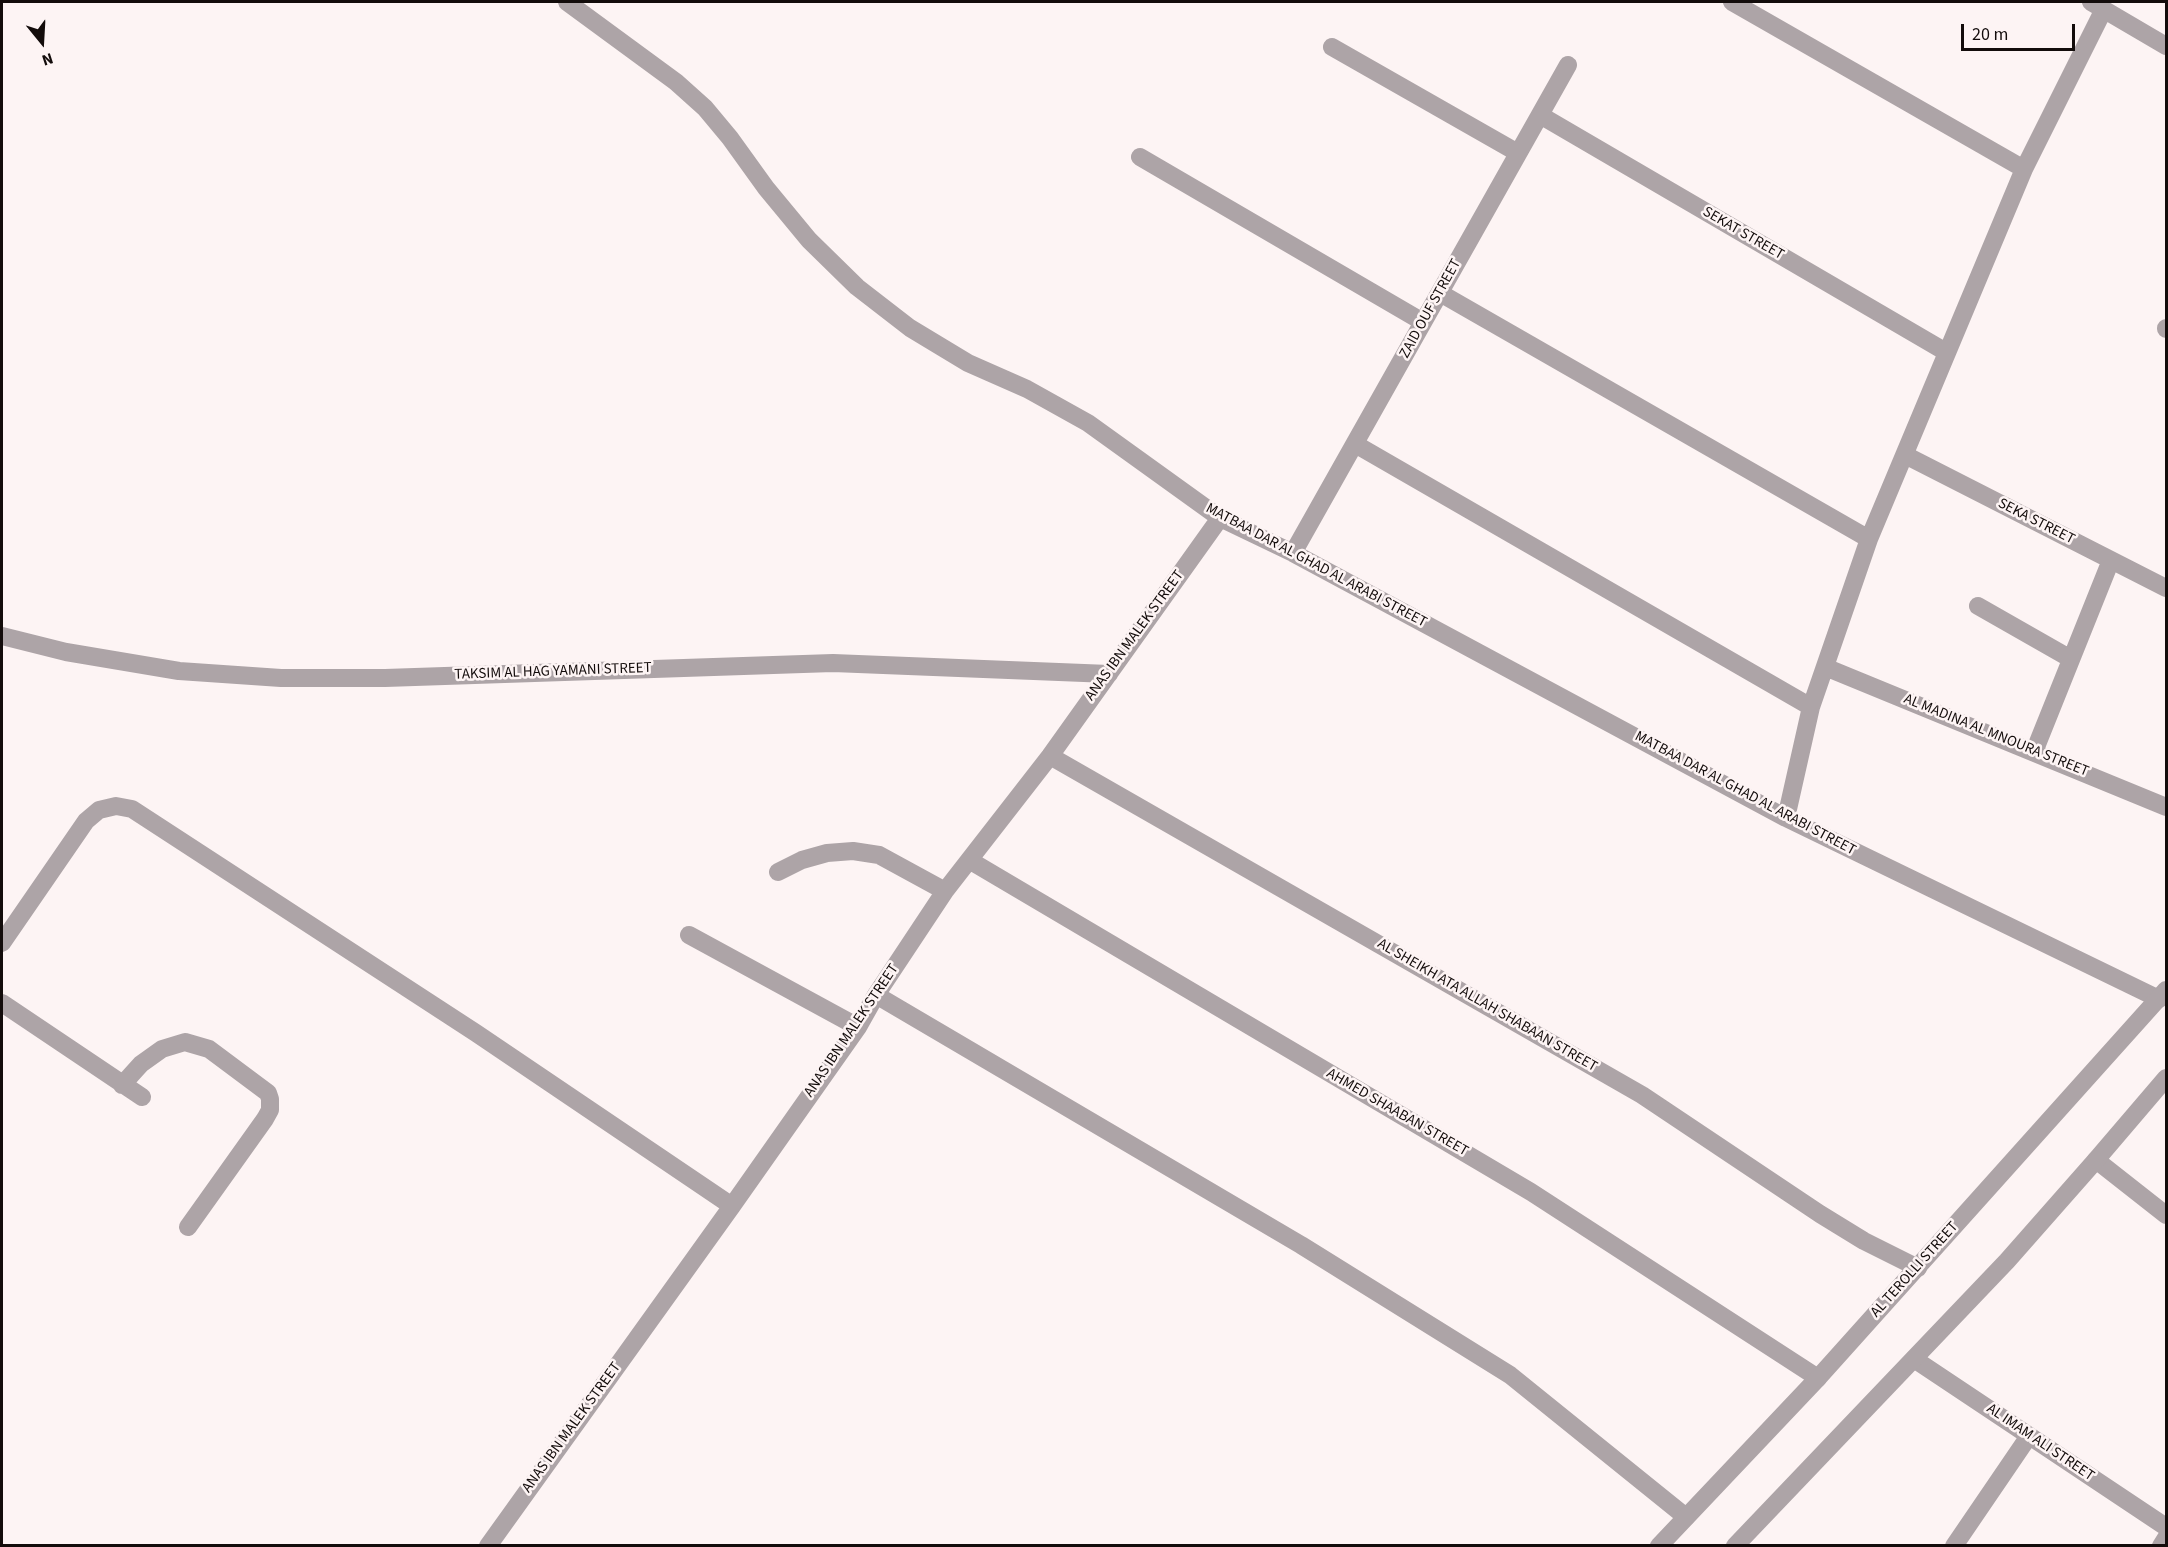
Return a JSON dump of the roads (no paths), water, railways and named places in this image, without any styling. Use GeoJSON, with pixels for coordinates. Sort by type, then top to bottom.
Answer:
{"type":"FeatureCollection","features":[{"type":"Feature","properties":{"kind":"street","name":"MATBAA DAR AL GHAD AL ARABI STREET"},"geometry":{"type":"LineString","coordinates":[[567,2],[676,81],[705,108],[809,240],[866,294],[910,328],[968,363],[1027,389],[1088,423],[1220,518],[1293,553],[1786,818],[2163,995]]}},
{"type":"Feature","properties":{"kind":"street"},"geometry":{"type":"LineString","coordinates":[[1732,2],[2024,169]]}},
{"type":"Feature","properties":{"kind":"street"},"geometry":{"type":"LineString","coordinates":[[1786,818],[1811,707],[1869,539],[2024,169],[2098,5],[2166,46]]}},
{"type":"Feature","properties":{"kind":"street"},"geometry":{"type":"LineString","coordinates":[[1332,47],[1518,153]]}},
{"type":"Feature","properties":{"kind":"street","name":"ZAID OUF STREET"},"geometry":{"type":"LineString","coordinates":[[1293,553],[1568,65]]}},
{"type":"Feature","properties":{"kind":"street","name":"SEKAT STREET"},"geometry":{"type":"LineString","coordinates":[[1539,115],[1946,352]]}},
{"type":"Feature","properties":{"kind":"street"},"geometry":{"type":"LineString","coordinates":[[1140,157],[1424,322]]}},
{"type":"Feature","properties":{"kind":"street"},"geometry":{"type":"LineString","coordinates":[[1440,293],[1869,539]]}},
{"type":"Feature","properties":{"kind":"street"},"geometry":{"type":"LineString","coordinates":[[1355,444],[1811,707]]}},
{"type":"Feature","properties":{"kind":"street","name":"SEKA STREET"},"geometry":{"type":"LineString","coordinates":[[1905,455],[2166,588]]}},
{"type":"Feature","properties":{"kind":"street","name":"ANAS IBN MALEK STREET"},"geometry":{"type":"LineString","coordinates":[[488,1545],[858,1027],[876,995],[945,891],[1050,756],[1220,518]]}},
{"type":"Feature","properties":{"kind":"street"},"geometry":{"type":"LineString","coordinates":[[2034,752],[2111,560]]}},
{"type":"Feature","properties":{"kind":"street"},"geometry":{"type":"LineString","coordinates":[[1978,606],[2071,659]]}},
{"type":"Feature","properties":{"kind":"street","name":"TAKSIM AL HAG YAMANI STREET"},"geometry":{"type":"LineString","coordinates":[[2,636],[66,652],[179,671],[281,678],[396,677],[833,663],[1109,674]]}},
{"type":"Feature","properties":{"kind":"street","name":"AL MADINA AL MNOURA STREET"},"geometry":{"type":"LineString","coordinates":[[1825,667],[2166,807]]}},
{"type":"Feature","properties":{"kind":"street","name":"AL SHEIKH ATA ALLAH SHABAAN STREET"},"geometry":{"type":"LineString","coordinates":[[1050,756],[1642,1095],[1820,1214],[1864,1241],[1918,1268]]}},
{"type":"Feature","properties":{"kind":"street"},"geometry":{"type":"LineString","coordinates":[[2,943],[86,821],[99,810],[116,806],[132,809],[466,1026],[732,1206]]}},
{"type":"Feature","properties":{"kind":"street"},"geometry":{"type":"LineString","coordinates":[[778,872],[802,860],[827,853],[853,851],[879,855],[945,891]]}},
{"type":"Feature","properties":{"kind":"street","name":"AHMED SHAABAN STREET"},"geometry":{"type":"LineString","coordinates":[[969,860],[1531,1192],[1818,1378]]}},
{"type":"Feature","properties":{"kind":"street"},"geometry":{"type":"LineString","coordinates":[[689,935],[858,1027]]}},
{"type":"Feature","properties":{"kind":"street"},"geometry":{"type":"LineString","coordinates":[[876,995],[1301,1245],[1510,1376],[1686,1517]]}},
{"type":"Feature","properties":{"kind":"street","name":"AL TEROLLI STREET"},"geometry":{"type":"LineString","coordinates":[[1659,1545],[1818,1378],[2163,995]]}},
{"type":"Feature","properties":{"kind":"street"},"geometry":{"type":"LineString","coordinates":[[2,1003],[142,1097]]}},
{"type":"Feature","properties":{"kind":"street"},"geometry":{"type":"LineString","coordinates":[[122,1084],[141,1064],[162,1049],[185,1042],[209,1049],[268,1093],[270,1110],[265,1119],[188,1227]]}},
{"type":"Feature","properties":{"kind":"street"},"geometry":{"type":"LineString","coordinates":[[1735,1545],[2007,1261],[2166,1078]]}},
{"type":"Feature","properties":{"kind":"street"},"geometry":{"type":"LineString","coordinates":[[2096,1161],[2166,1215]]}},
{"type":"Feature","properties":{"kind":"street","name":"AL IMAM ALI STREET"},"geometry":{"type":"LineString","coordinates":[[1914,1359],[2166,1527]]}},
{"type":"Feature","properties":{"kind":"street"},"geometry":{"type":"LineString","coordinates":[[1954,1545],[2029,1436]]}},
{"type":"Feature","properties":{"kind":"street"},"geometry":{"type":"LineString","coordinates":[[2161,1545],[2166,1538]]}}]}
